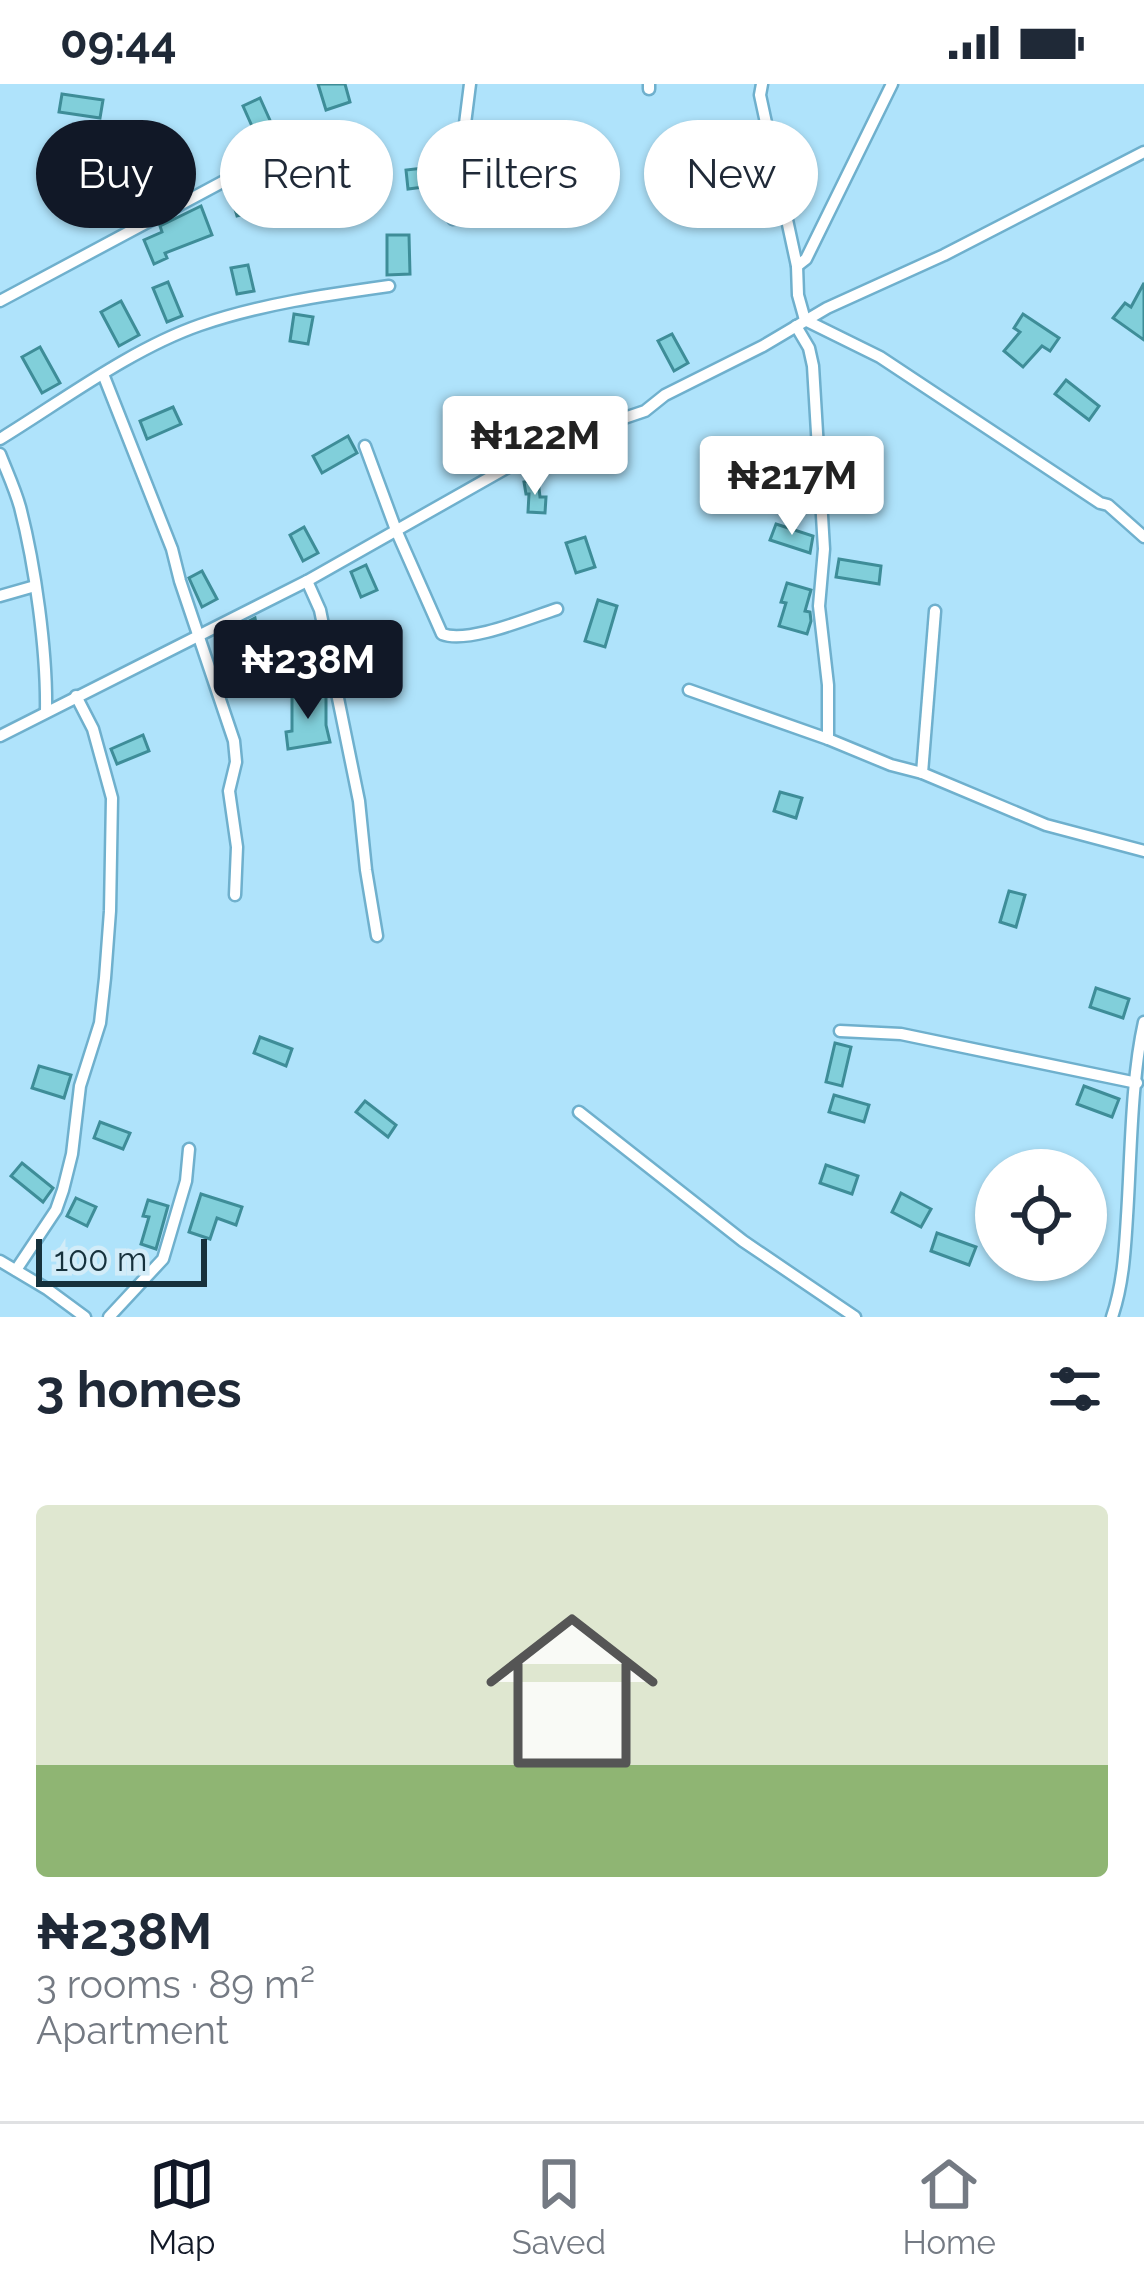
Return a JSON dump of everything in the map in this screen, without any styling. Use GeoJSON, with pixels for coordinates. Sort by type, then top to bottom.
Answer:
{"type":"FeatureCollection","features":[{"type":"Feature","properties":{"kind":"street"},"geometry":{"type":"LineString","coordinates":[[465,120],[470,84]]}},
{"type":"Feature","properties":{"kind":"street"},"geometry":{"type":"LineString","coordinates":[[762,84],[760,95],[797,266],[801,323],[813,366],[824,549],[819,606],[828,685],[828,739]]}},
{"type":"Feature","properties":{"kind":"street"},"geometry":{"type":"LineString","coordinates":[[797,266],[806,259],[892,84]]}},
{"type":"Feature","properties":{"kind":"street"},"geometry":{"type":"LineString","coordinates":[[0,736],[307,581],[510,466],[574,436],[645,411],[665,395],[801,323],[1144,152]]}},
{"type":"Feature","properties":{"kind":"street"},"geometry":{"type":"LineString","coordinates":[[0,301],[220,182]]}},
{"type":"Feature","properties":{"kind":"street"},"geometry":{"type":"LineString","coordinates":[[0,439],[103,374],[196,326],[295,301],[389,286]]}},
{"type":"Feature","properties":{"kind":"street"},"geometry":{"type":"LineString","coordinates":[[801,323],[880,357],[1108,505],[1144,537]]}},
{"type":"Feature","properties":{"kind":"street"},"geometry":{"type":"LineString","coordinates":[[103,374],[172,549],[234,741],[236,762],[229,791],[237,848],[236,895]]}},
{"type":"Feature","properties":{"kind":"street"},"geometry":{"type":"LineString","coordinates":[[364,446],[442,634],[451,638],[469,635],[556,609]]}},
{"type":"Feature","properties":{"kind":"street"},"geometry":{"type":"LineString","coordinates":[[0,454],[19,505],[34,586],[46,711]]}},
{"type":"Feature","properties":{"kind":"street"},"geometry":{"type":"LineString","coordinates":[[307,581],[320,610],[359,801],[377,936]]}},
{"type":"Feature","properties":{"kind":"street"},"geometry":{"type":"LineString","coordinates":[[0,596],[34,586]]}},
{"type":"Feature","properties":{"kind":"street"},"geometry":{"type":"LineString","coordinates":[[922,773],[935,611]]}},
{"type":"Feature","properties":{"kind":"street"},"geometry":{"type":"LineString","coordinates":[[689,691],[891,766],[922,773],[1046,826],[1144,851]]}},
{"type":"Feature","properties":{"kind":"street"},"geometry":{"type":"LineString","coordinates":[[16,1270],[56,1210],[63,1190],[80,1086],[100,1023],[105,978],[112,798],[93,729],[76,696]]}},
{"type":"Feature","properties":{"kind":"street"},"geometry":{"type":"LineString","coordinates":[[1112,1317],[1125,1248],[1144,1022]]}},
{"type":"Feature","properties":{"kind":"street"},"geometry":{"type":"LineString","coordinates":[[840,1031],[901,1034],[1137,1083]]}},
{"type":"Feature","properties":{"kind":"street"},"geometry":{"type":"LineString","coordinates":[[579,1112],[743,1241],[855,1317]]}},
{"type":"Feature","properties":{"kind":"street"},"geometry":{"type":"LineString","coordinates":[[109,1317],[164,1259],[186,1180],[189,1149]]}},
{"type":"Feature","properties":{"kind":"street"},"geometry":{"type":"LineString","coordinates":[[0,1261],[85,1317]]}},
{"type":"Feature","properties":{"kind":"building"},"geometry":{"type":"Polygon","coordinates":[[[318,84],[345,84],[350,102],[326,110],[318,84]]]}},
{"type":"Feature","properties":{"kind":"building"},"geometry":{"type":"Polygon","coordinates":[[[62,94],[103,100],[100,118],[59,112],[62,94]]]}},
{"type":"Feature","properties":{"kind":"building"},"geometry":{"type":"Polygon","coordinates":[[[260,98],[270,120],[249,120],[243,106],[260,98]]]}},
{"type":"Feature","properties":{"kind":"building"},"geometry":{"type":"Polygon","coordinates":[[[417,169],[417,188],[408,189],[406,170],[417,169]]]}},
{"type":"Feature","properties":{"kind":"building"},"geometry":{"type":"Polygon","coordinates":[[[201,206],[212,235],[165,253],[167,258],[154,264],[144,240],[162,232],[161,228],[196,228],[196,208],[201,206]]]}},
{"type":"Feature","properties":{"kind":"building"},"geometry":{"type":"Polygon","coordinates":[[[387,235],[409,235],[410,274],[387,275],[387,235]]]}},
{"type":"Feature","properties":{"kind":"building"},"geometry":{"type":"Polygon","coordinates":[[[248,265],[254,291],[237,294],[231,268],[248,265]]]}},
{"type":"Feature","properties":{"kind":"building"},"geometry":{"type":"Polygon","coordinates":[[[168,282],[182,316],[167,322],[153,288],[168,282]]]}},
{"type":"Feature","properties":{"kind":"building"},"geometry":{"type":"Polygon","coordinates":[[[1144,283],[1144,340],[1113,318],[1125,303],[1131,307],[1144,283]]]}},
{"type":"Feature","properties":{"kind":"building"},"geometry":{"type":"Polygon","coordinates":[[[121,301],[139,335],[119,346],[101,312],[121,301]]]}},
{"type":"Feature","properties":{"kind":"building"},"geometry":{"type":"Polygon","coordinates":[[[294,314],[313,317],[308,344],[290,341],[294,314]]]}},
{"type":"Feature","properties":{"kind":"building"},"geometry":{"type":"Polygon","coordinates":[[[1023,314],[1059,338],[1050,351],[1042,346],[1023,367],[1004,351],[1020,332],[1014,328],[1023,314]]]}},
{"type":"Feature","properties":{"kind":"building"},"geometry":{"type":"Polygon","coordinates":[[[672,334],[688,363],[674,371],[658,341],[672,334]]]}},
{"type":"Feature","properties":{"kind":"building"},"geometry":{"type":"Polygon","coordinates":[[[40,347],[60,383],[42,393],[22,357],[40,347]]]}},
{"type":"Feature","properties":{"kind":"building"},"geometry":{"type":"Polygon","coordinates":[[[1066,380],[1099,406],[1089,420],[1055,394],[1066,380]]]}},
{"type":"Feature","properties":{"kind":"building"},"geometry":{"type":"Polygon","coordinates":[[[173,407],[181,424],[147,439],[140,421],[173,407]]]}},
{"type":"Feature","properties":{"kind":"building"},"geometry":{"type":"Polygon","coordinates":[[[348,436],[357,453],[322,473],[313,456],[348,436]]]}},
{"type":"Feature","properties":{"kind":"building"},"geometry":{"type":"Polygon","coordinates":[[[538,480],[540,497],[546,497],[545,513],[528,512],[524,482],[538,480]]]}},
{"type":"Feature","properties":{"kind":"building"},"geometry":{"type":"Polygon","coordinates":[[[776,524],[813,536],[810,553],[770,540],[776,524]]]}},
{"type":"Feature","properties":{"kind":"building"},"geometry":{"type":"Polygon","coordinates":[[[304,527],[318,553],[303,561],[290,535],[304,527]]]}},
{"type":"Feature","properties":{"kind":"building"},"geometry":{"type":"Polygon","coordinates":[[[585,537],[595,567],[576,573],[566,543],[585,537]]]}},
{"type":"Feature","properties":{"kind":"building"},"geometry":{"type":"Polygon","coordinates":[[[839,559],[881,566],[879,584],[836,577],[839,559]]]}},
{"type":"Feature","properties":{"kind":"building"},"geometry":{"type":"Polygon","coordinates":[[[366,565],[377,590],[361,597],[351,572],[366,565]]]}},
{"type":"Feature","properties":{"kind":"building"},"geometry":{"type":"Polygon","coordinates":[[[202,571],[217,599],[202,607],[189,578],[202,571]]]}},
{"type":"Feature","properties":{"kind":"building"},"geometry":{"type":"Polygon","coordinates":[[[787,583],[811,590],[805,611],[810,612],[811,621],[807,634],[779,626],[787,583]]]}},
{"type":"Feature","properties":{"kind":"building"},"geometry":{"type":"Polygon","coordinates":[[[598,600],[617,606],[605,647],[585,641],[598,600]]]}},
{"type":"Feature","properties":{"kind":"building"},"geometry":{"type":"Polygon","coordinates":[[[255,618],[263,660],[243,664],[236,628],[255,618]]]}},
{"type":"Feature","properties":{"kind":"building"},"geometry":{"type":"Polygon","coordinates":[[[326,696],[330,742],[288,749],[292,697],[326,696]]]}},
{"type":"Feature","properties":{"kind":"building"},"geometry":{"type":"Polygon","coordinates":[[[143,735],[149,751],[117,764],[111,749],[143,735]]]}},
{"type":"Feature","properties":{"kind":"building"},"geometry":{"type":"Polygon","coordinates":[[[780,792],[802,798],[796,818],[774,811],[780,792]]]}},
{"type":"Feature","properties":{"kind":"building"},"geometry":{"type":"Polygon","coordinates":[[[1009,891],[1025,895],[1016,927],[1000,922],[1009,891]]]}},
{"type":"Feature","properties":{"kind":"building"},"geometry":{"type":"Polygon","coordinates":[[[1096,988],[1129,999],[1123,1018],[1090,1007],[1096,988]]]}},
{"type":"Feature","properties":{"kind":"building"},"geometry":{"type":"Polygon","coordinates":[[[260,1037],[292,1049],[286,1066],[254,1053],[260,1037]]]}},
{"type":"Feature","properties":{"kind":"building"},"geometry":{"type":"Polygon","coordinates":[[[835,1043],[851,1047],[842,1086],[826,1082],[835,1043]]]}},
{"type":"Feature","properties":{"kind":"building"},"geometry":{"type":"Polygon","coordinates":[[[39,1066],[71,1075],[64,1098],[32,1088],[39,1066]]]}},
{"type":"Feature","properties":{"kind":"building"},"geometry":{"type":"Polygon","coordinates":[[[1084,1086],[1119,1099],[1112,1117],[1077,1104],[1084,1086]]]}},
{"type":"Feature","properties":{"kind":"building"},"geometry":{"type":"Polygon","coordinates":[[[834,1095],[869,1105],[864,1122],[829,1112],[834,1095]]]}},
{"type":"Feature","properties":{"kind":"building"},"geometry":{"type":"Polygon","coordinates":[[[365,1101],[396,1125],[388,1137],[356,1112],[365,1101]]]}},
{"type":"Feature","properties":{"kind":"building"},"geometry":{"type":"Polygon","coordinates":[[[100,1122],[130,1133],[123,1149],[94,1138],[100,1122]]]}},
{"type":"Feature","properties":{"kind":"building"},"geometry":{"type":"Polygon","coordinates":[[[22,1163],[53,1188],[43,1202],[11,1176],[22,1163]]]}},
{"type":"Feature","properties":{"kind":"building"},"geometry":{"type":"Polygon","coordinates":[[[826,1165],[858,1176],[852,1194],[820,1183],[826,1165]]]}},
{"type":"Feature","properties":{"kind":"building"},"geometry":{"type":"Polygon","coordinates":[[[901,1193],[931,1209],[921,1227],[892,1212],[901,1193]]]}},
{"type":"Feature","properties":{"kind":"building"},"geometry":{"type":"Polygon","coordinates":[[[201,1194],[242,1207],[236,1225],[217,1218],[210,1239],[189,1232],[201,1194]]]}},
{"type":"Feature","properties":{"kind":"building"},"geometry":{"type":"Polygon","coordinates":[[[76,1198],[96,1207],[87,1226],[67,1216],[76,1198]]]}},
{"type":"Feature","properties":{"kind":"building"},"geometry":{"type":"Polygon","coordinates":[[[148,1200],[168,1206],[156,1249],[141,1244],[149,1217],[143,1216],[148,1200]]]}},
{"type":"Feature","properties":{"kind":"building"},"geometry":{"type":"Polygon","coordinates":[[[937,1233],[975,1247],[969,1265],[931,1251],[937,1233]]]}}]}
